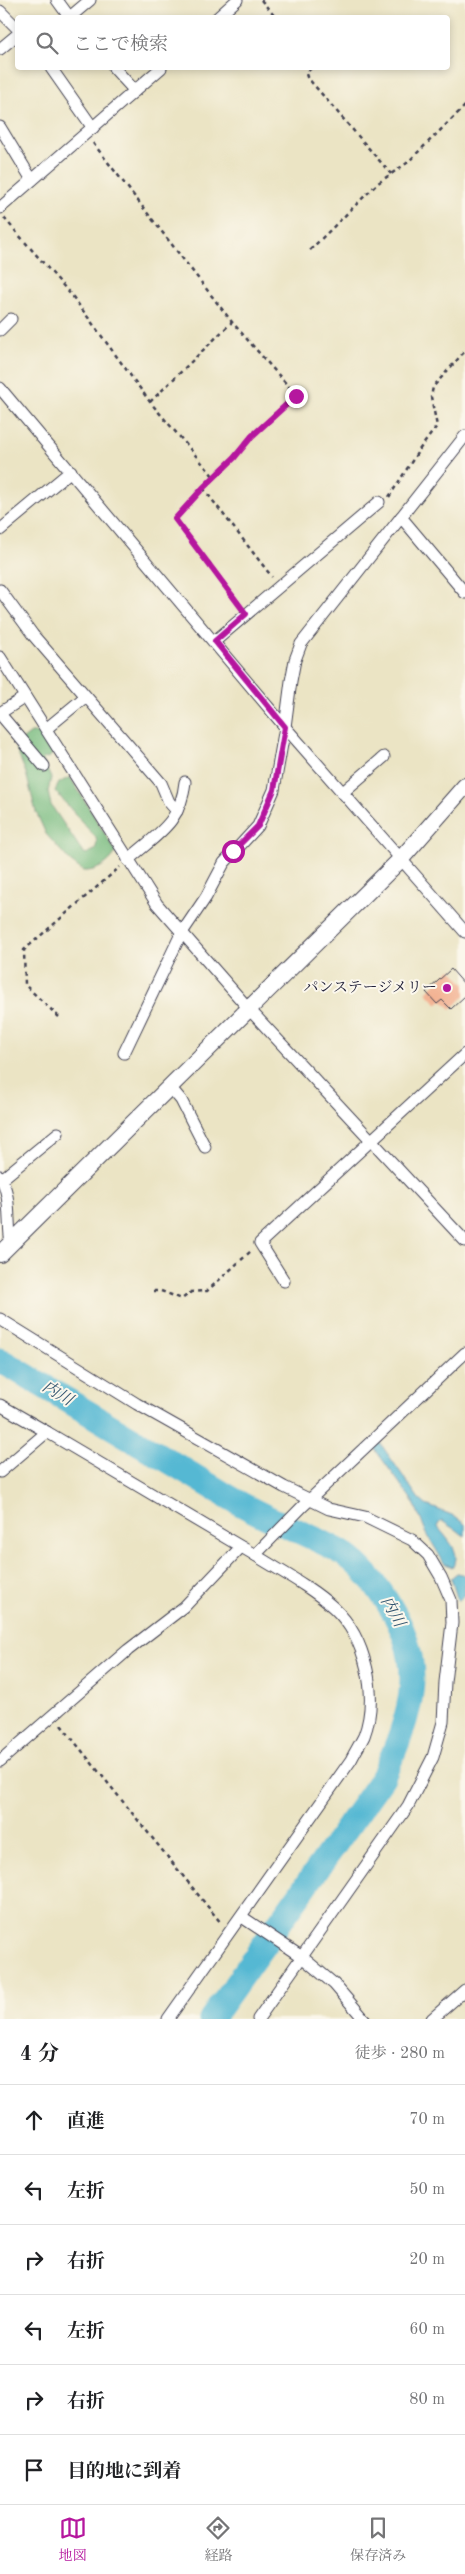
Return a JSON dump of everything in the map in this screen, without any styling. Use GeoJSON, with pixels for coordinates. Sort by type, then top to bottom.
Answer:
{"type":"FeatureCollection","features":[{"type":"Feature","properties":{"kind":"street"},"geometry":{"type":"LineString","coordinates":[[57,0],[68,15]]}},
{"type":"Feature","properties":{"kind":"street"},"geometry":{"type":"LineString","coordinates":[[72,15],[90,0]]}},
{"type":"Feature","properties":{"kind":"street"},"geometry":{"type":"LineString","coordinates":[[220,15],[237,0]]}},
{"type":"Feature","properties":{"kind":"street"},"geometry":{"type":"LineString","coordinates":[[0,11],[15,26]]}},
{"type":"Feature","properties":{"kind":"street"},"geometry":{"type":"LineString","coordinates":[[0,49],[15,36]]}},
{"type":"Feature","properties":{"kind":"street"},"geometry":{"type":"LineString","coordinates":[[52,70],[89,132]]}},
{"type":"Feature","properties":{"kind":"street"},"geometry":{"type":"LineString","coordinates":[[116,70],[135,91]]}},
{"type":"Feature","properties":{"kind":"street"},"geometry":{"type":"LineString","coordinates":[[0,208],[159,70]]}},
{"type":"Feature","properties":{"kind":"street"},"geometry":{"type":"LineString","coordinates":[[0,127],[32,180]]}},
{"type":"Feature","properties":{"kind":"street"},"geometry":{"type":"LineString","coordinates":[[0,330],[11,319]]}},
{"type":"Feature","properties":{"kind":"street"},"geometry":{"type":"LineString","coordinates":[[0,388],[215,641],[285,727],[465,932]]}},
{"type":"Feature","properties":{"kind":"street"},"geometry":{"type":"LineString","coordinates":[[124,1054],[181,934],[206,898],[224,863],[258,826],[274,790],[285,727],[290,680],[301,644],[465,436]]}},
{"type":"Feature","properties":{"kind":"street"},"geometry":{"type":"LineString","coordinates":[[0,530],[71,471]]}},
{"type":"Feature","properties":{"kind":"street"},"geometry":{"type":"LineString","coordinates":[[215,641],[379,502]]}},
{"type":"Feature","properties":{"kind":"street"},"geometry":{"type":"LineString","coordinates":[[401,517],[465,593]]}},
{"type":"Feature","properties":{"kind":"street"},"geometry":{"type":"LineString","coordinates":[[0,590],[33,635],[85,697],[162,783],[169,802],[177,811]]}},
{"type":"Feature","properties":{"kind":"street"},"geometry":{"type":"LineString","coordinates":[[0,657],[156,904],[249,1009],[465,1242]]}},
{"type":"Feature","properties":{"kind":"street"},"geometry":{"type":"LineString","coordinates":[[25,697],[0,713],[44,766]]}},
{"type":"Feature","properties":{"kind":"street"},"geometry":{"type":"LineString","coordinates":[[46,730],[85,697]]}},
{"type":"Feature","properties":{"kind":"street"},"geometry":{"type":"LineString","coordinates":[[342,793],[384,756]]}},
{"type":"Feature","properties":{"kind":"street"},"geometry":{"type":"LineString","coordinates":[[128,860],[176,818],[177,811],[183,800],[185,782]]}},
{"type":"Feature","properties":{"kind":"street"},"geometry":{"type":"LineString","coordinates":[[6,1249],[400,860],[465,787]]}},
{"type":"Feature","properties":{"kind":"street"},"geometry":{"type":"LineString","coordinates":[[284,1281],[260,1243],[465,1054]]}},
{"type":"Feature","properties":{"kind":"street"},"geometry":{"type":"LineString","coordinates":[[170,1087],[181,1100],[205,1147]]}},
{"type":"Feature","properties":{"kind":"street"},"geometry":{"type":"LineString","coordinates":[[6,1249],[8,1198],[1,1178],[58,1133]]}},
{"type":"Feature","properties":{"kind":"street"},"geometry":{"type":"LineString","coordinates":[[0,1319],[137,1404],[306,1502],[365,1517],[412,1540],[428,1555],[441,1577],[451,1600],[452,1623],[445,1682],[443,1722],[433,1757],[408,1806],[299,1955],[258,2019]]}},
{"type":"Feature","properties":{"kind":"street"},"geometry":{"type":"LineString","coordinates":[[257,1552],[306,1502],[465,1353]]}},
{"type":"Feature","properties":{"kind":"street"},"geometry":{"type":"LineString","coordinates":[[0,1405],[241,1547],[257,1552],[306,1587],[340,1615],[354,1634],[365,1663],[370,1687],[369,1712],[364,1736],[351,1760],[246,1919],[230,1934],[168,2019]]}},
{"type":"Feature","properties":{"kind":"street"},"geometry":{"type":"LineString","coordinates":[[0,1472],[47,1432]]}},
{"type":"Feature","properties":{"kind":"street"},"geometry":{"type":"LineString","coordinates":[[0,1761],[128,1650],[184,1606],[241,1547]]}},
{"type":"Feature","properties":{"kind":"street"},"geometry":{"type":"LineString","coordinates":[[246,1919],[299,1955],[334,1984],[364,2019]]}},
{"type":"Feature","properties":{"kind":"street"},"geometry":{"type":"LineString","coordinates":[[432,2019],[465,1990]]}},
{"type":"Feature","properties":{"kind":"path"},"geometry":{"type":"LineString","coordinates":[[261,0],[274,15]]}},
{"type":"Feature","properties":{"kind":"path"},"geometry":{"type":"LineString","coordinates":[[309,70],[306,74],[307,77],[391,174]]}},
{"type":"Feature","properties":{"kind":"path"},"geometry":{"type":"LineString","coordinates":[[310,250],[378,183],[414,156],[465,106]]}},
{"type":"Feature","properties":{"kind":"path"},"geometry":{"type":"LineString","coordinates":[[89,132],[98,148],[232,322],[296,396],[252,436],[234,458],[175,519],[246,614]]}},
{"type":"Feature","properties":{"kind":"path"},"geometry":{"type":"LineString","coordinates":[[0,213],[83,310],[150,402],[214,477]]}},
{"type":"Feature","properties":{"kind":"path"},"geometry":{"type":"LineString","coordinates":[[150,402],[232,322]]}},
{"type":"Feature","properties":{"kind":"path"},"geometry":{"type":"LineString","coordinates":[[379,502],[385,504],[400,477],[437,426],[432,397],[433,387],[465,352]]}},
{"type":"Feature","properties":{"kind":"path"},"geometry":{"type":"LineString","coordinates":[[203,488],[279,586]]}},
{"type":"Feature","properties":{"kind":"path"},"geometry":{"type":"LineString","coordinates":[[59,1017],[26,985],[24,950],[128,860]]}},
{"type":"Feature","properties":{"kind":"path"},"geometry":{"type":"LineString","coordinates":[[153,1291],[161,1291],[182,1299],[191,1292],[207,1292],[260,1243]]}},
{"type":"Feature","properties":{"kind":"path"},"geometry":{"type":"LineString","coordinates":[[54,1716],[230,1934]]}},
{"type":"Feature","properties":{"kind":"green space"},"geometry":{"type":"Polygon","coordinates":[[[31,733],[41,733],[53,752],[50,757],[42,759],[51,778],[48,792],[51,805],[82,851],[86,854],[95,850],[96,838],[55,791],[59,783],[70,777],[116,852],[102,866],[93,870],[83,871],[70,861],[46,834],[36,812],[26,773],[16,749],[18,743],[31,733]]]}},
{"type":"Feature","properties":{"kind":"water"},"geometry":{"type":"Polygon","coordinates":[[[380,1443],[419,1499],[426,1505],[452,1515],[465,1524],[465,1536],[442,1521],[438,1524],[438,1527],[455,1552],[455,1562],[452,1567],[444,1563],[427,1534],[414,1503],[374,1448],[380,1443]]]}},
{"type":"Feature","properties":{"kind":"water"},"geometry":{"type":"Polygon","coordinates":[[[457,1573],[465,1575],[465,1595],[458,1601],[451,1578],[457,1573]]]}},
{"type":"Feature","properties":{"kind":"building","name":"パンステージメリー"},"geometry":{"type":"Polygon","coordinates":[[[451,969],[465,985],[465,996],[451,1009],[442,1000],[437,1004],[426,992],[451,969]]]}},
{"type":"Feature","properties":{"kind":"waterway","name":"内川"},"geometry":{"type":"LineString","coordinates":[[0,1360],[247,1507],[346,1555],[365,1572],[386,1600],[399,1623],[408,1646],[412,1667],[412,1688],[408,1709],[402,1731],[383,1777],[211,2019]]}},
{"type":"Feature","properties":{"kind":"place","name":"パンステージメリー"},"geometry":{"type":"Point","coordinates":[447,988]}},
{"type":"Feature","properties":{"kind":"route"},"geometry":{"type":"LineString","coordinates":[[233,851],[258,826],[274,790],[285,727],[215,641],[246,614],[175,519],[234,458],[252,436],[296,396]]}}]}
